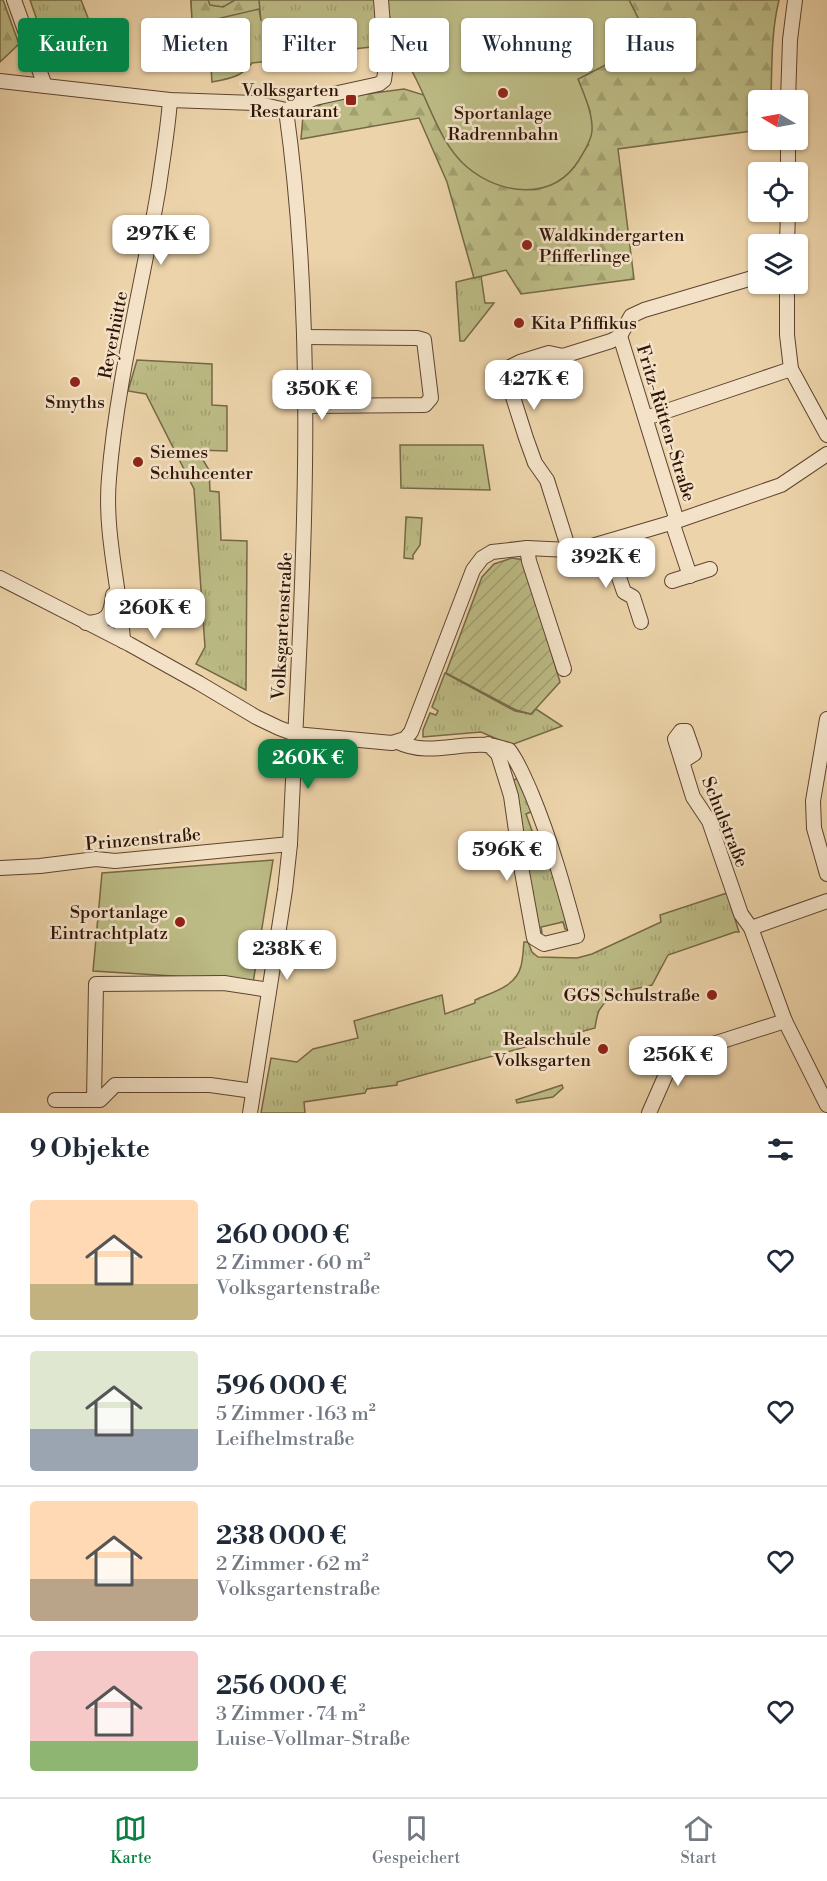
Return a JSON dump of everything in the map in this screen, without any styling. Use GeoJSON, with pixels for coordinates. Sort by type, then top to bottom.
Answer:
{"type":"FeatureCollection","features":[{"type":"Feature","properties":{"kind":"street"},"geometry":{"type":"LineString","coordinates":[[14,0],[45,86]]}},
{"type":"Feature","properties":{"kind":"street"},"geometry":{"type":"LineString","coordinates":[[0,81],[170,100],[255,103],[286,110],[315,98],[379,84],[384,80],[386,65],[381,0]]}},
{"type":"Feature","properties":{"kind":"street"},"geometry":{"type":"LineString","coordinates":[[788,90],[790,40],[795,0]]}},
{"type":"Feature","properties":{"kind":"street","name":"Reyerhütte"},"geometry":{"type":"LineString","coordinates":[[123,641],[119,597],[114,578],[109,522],[109,485],[115,428],[155,206],[169,122],[170,100]]}},
{"type":"Feature","properties":{"kind":"street","name":"Volksgartenstraße"},"geometry":{"type":"LineString","coordinates":[[250,1113],[290,844],[303,554],[306,406],[304,337],[298,227],[286,110]]}},
{"type":"Feature","properties":{"kind":"street"},"geometry":{"type":"LineString","coordinates":[[569,550],[547,480],[535,463],[526,438],[506,375],[508,368],[549,353],[563,356],[620,336],[631,316],[644,310],[748,279]]}},
{"type":"Feature","properties":{"kind":"street"},"geometry":{"type":"LineString","coordinates":[[787,294],[791,369],[827,435]]}},
{"type":"Feature","properties":{"kind":"street","name":"Fritz-Rütten-Straße"},"geometry":{"type":"LineString","coordinates":[[620,336],[646,418],[690,576]]}},
{"type":"Feature","properties":{"kind":"street"},"geometry":{"type":"LineString","coordinates":[[304,337],[417,338],[424,340],[431,398],[425,405],[306,406]]}},
{"type":"Feature","properties":{"kind":"street"},"geometry":{"type":"LineString","coordinates":[[646,418],[791,369]]}},
{"type":"Feature","properties":{"kind":"street"},"geometry":{"type":"LineString","coordinates":[[0,578],[123,641],[256,717],[295,734],[386,743],[398,742],[405,739],[411,732],[473,570],[482,558],[492,552],[527,548],[569,550],[607,542],[781,484],[827,454]]}},
{"type":"Feature","properties":{"kind":"street"},"geometry":{"type":"LineString","coordinates":[[607,542],[624,592],[633,597],[641,622]]}},
{"type":"Feature","properties":{"kind":"street"},"geometry":{"type":"LineString","coordinates":[[527,548],[529,561],[564,669]]}},
{"type":"Feature","properties":{"kind":"street"},"geometry":{"type":"LineString","coordinates":[[672,581],[710,569]]}},
{"type":"Feature","properties":{"kind":"street","name":"Reyerhütte"},"geometry":{"type":"LineString","coordinates":[[86,623],[105,619],[111,612],[114,578]]}},
{"type":"Feature","properties":{"kind":"street"},"geometry":{"type":"LineString","coordinates":[[827,719],[813,801],[814,828],[827,874]]}},
{"type":"Feature","properties":{"kind":"street"},"geometry":{"type":"LineString","coordinates":[[398,742],[421,750],[483,745],[509,750],[522,771],[552,849],[577,936],[544,944],[534,938],[511,796],[498,754],[483,745]]}},
{"type":"Feature","properties":{"kind":"street","name":"Schulstraße"},"geometry":{"type":"LineString","coordinates":[[683,761],[693,797],[709,821],[741,914],[751,928],[785,1021],[827,1105]]}},
{"type":"Feature","properties":{"kind":"street"},"geometry":{"type":"LineString","coordinates":[[505,776],[522,771]]}},
{"type":"Feature","properties":{"kind":"street","name":"Prinzenstraße"},"geometry":{"type":"LineString","coordinates":[[0,868],[85,862],[96,859],[115,861],[290,844]]}},
{"type":"Feature","properties":{"kind":"street"},"geometry":{"type":"LineString","coordinates":[[751,928],[827,901]]}},
{"type":"Feature","properties":{"kind":"street"},"geometry":{"type":"LineString","coordinates":[[94,1100],[96,984],[224,983],[269,990]]}},
{"type":"Feature","properties":{"kind":"street"},"geometry":{"type":"LineString","coordinates":[[649,1113],[671,1063],[698,1048],[785,1021]]}},
{"type":"Feature","properties":{"kind":"street"},"geometry":{"type":"LineString","coordinates":[[55,1100],[100,1100],[115,1085],[210,1084],[253,1091]]}},
{"type":"Feature","properties":{"kind":"green space"},"geometry":{"type":"Polygon","coordinates":[[[0,0],[3,0],[18,45],[0,62],[0,0]]]}},
{"type":"Feature","properties":{"kind":"green space"},"geometry":{"type":"Polygon","coordinates":[[[30,0],[81,0],[88,18],[36,18],[30,0]]]}},
{"type":"Feature","properties":{"kind":"green space"},"geometry":{"type":"Polygon","coordinates":[[[191,0],[376,0],[378,18],[369,18],[369,47],[357,49],[357,18],[262,18],[262,62],[252,63],[250,66],[250,18],[192,18],[191,0]]]}},
{"type":"Feature","properties":{"kind":"green space"},"geometry":{"type":"Polygon","coordinates":[[[191,0],[208,0],[210,5],[223,7],[235,0],[259,0],[261,21],[259,9],[221,18],[192,18],[191,0]]]}},
{"type":"Feature","properties":{"kind":"green space","name":"Sportanlage Radrennbahn"},"geometry":{"type":"Polygon","coordinates":[[[387,0],[629,0],[638,18],[605,18],[605,65],[593,71],[593,18],[461,18],[461,72],[592,72],[578,79],[590,111],[592,124],[590,139],[585,150],[568,174],[555,183],[526,190],[495,184],[467,167],[458,158],[438,127],[412,72],[449,72],[449,18],[390,18],[387,0]]]}},
{"type":"Feature","properties":{"kind":"green space"},"geometry":{"type":"Polygon","coordinates":[[[629,0],[779,0],[773,37],[771,90],[748,90],[748,131],[618,149],[634,279],[521,294],[506,270],[474,278],[447,182],[419,118],[301,139],[303,116],[329,99],[404,89],[424,95],[439,127],[454,151],[558,181],[574,167],[588,145],[590,111],[578,79],[605,65],[605,72],[696,72],[696,18],[638,18],[629,0]]]}},
{"type":"Feature","properties":{"kind":"green space"},"geometry":{"type":"Polygon","coordinates":[[[211,72],[242,72],[229,78],[212,82],[211,72]]]}},
{"type":"Feature","properties":{"kind":"green space"},"geometry":{"type":"Polygon","coordinates":[[[481,276],[485,303],[494,303],[464,341],[460,341],[456,282],[481,276]]]}},
{"type":"Feature","properties":{"kind":"green space"},"geometry":{"type":"Polygon","coordinates":[[[137,360],[212,364],[212,405],[227,406],[227,451],[197,450],[209,470],[210,491],[219,492],[221,540],[247,541],[246,690],[196,664],[205,647],[194,489],[146,394],[128,391],[137,360]]]}},
{"type":"Feature","properties":{"kind":"green space"},"geometry":{"type":"Polygon","coordinates":[[[400,445],[483,445],[490,490],[401,488],[400,445]]]}},
{"type":"Feature","properties":{"kind":"green space"},"geometry":{"type":"Polygon","coordinates":[[[406,517],[422,518],[420,545],[413,559],[404,558],[406,517]]]}},
{"type":"Feature","properties":{"kind":"green space"},"geometry":{"type":"Polygon","coordinates":[[[512,558],[524,560],[560,682],[531,714],[516,710],[446,673],[482,577],[494,564],[512,558]]]}},
{"type":"Feature","properties":{"kind":"green space"},"geometry":{"type":"Polygon","coordinates":[[[445,673],[515,711],[531,714],[536,709],[562,726],[511,745],[481,732],[423,737],[423,730],[430,713],[436,715],[438,711],[432,707],[445,673]]]}},
{"type":"Feature","properties":{"kind":"green space"},"geometry":{"type":"Polygon","coordinates":[[[518,778],[533,811],[526,814],[540,853],[548,851],[568,930],[565,929],[563,922],[541,927],[540,935],[512,781],[518,778]]]}},
{"type":"Feature","properties":{"kind":"green space","name":"Sportanlage Eintrachtplatz"},"geometry":{"type":"Polygon","coordinates":[[[273,860],[253,983],[93,971],[102,873],[273,860]]]}},
{"type":"Feature","properties":{"kind":"green space"},"geometry":{"type":"Polygon","coordinates":[[[727,893],[739,932],[668,955],[652,985],[617,994],[605,1003],[598,1013],[595,1028],[397,1082],[397,1085],[367,1089],[365,1093],[304,1102],[305,1113],[261,1113],[271,1058],[297,1062],[313,1049],[358,1038],[354,1021],[442,995],[445,1014],[475,1003],[475,1000],[503,988],[514,979],[521,966],[524,942],[528,942],[532,952],[538,957],[577,958],[592,954],[661,922],[660,915],[727,893]]]}},
{"type":"Feature","properties":{"kind":"green space"},"geometry":{"type":"Polygon","coordinates":[[[562,1085],[563,1088],[553,1097],[517,1103],[516,1100],[562,1085]]]}},
{"type":"Feature","properties":{"kind":"place","name":"Sportanlage Radrennbahn"},"geometry":{"type":"Point","coordinates":[503,93]}},
{"type":"Feature","properties":{"kind":"place","name":"Volksgarten Restaurant"},"geometry":{"type":"Point","coordinates":[351,100]}},
{"type":"Feature","properties":{"kind":"place","name":"Waldkindergarten Pfifferlinge"},"geometry":{"type":"Point","coordinates":[527,245]}},
{"type":"Feature","properties":{"kind":"place","name":"Kita Pfiffikus"},"geometry":{"type":"Point","coordinates":[519,323]}},
{"type":"Feature","properties":{"kind":"place","name":"Smyths"},"geometry":{"type":"Point","coordinates":[75,382]}},
{"type":"Feature","properties":{"kind":"place","name":"Siemes Schuhcenter"},"geometry":{"type":"Point","coordinates":[138,462]}},
{"type":"Feature","properties":{"kind":"place","name":"Sportanlage Eintrachtplatz"},"geometry":{"type":"Point","coordinates":[180,922]}},
{"type":"Feature","properties":{"kind":"place","name":"GGS Schulstraße"},"geometry":{"type":"Point","coordinates":[712,995]}},
{"type":"Feature","properties":{"kind":"place","name":"Realschule Volksgarten"},"geometry":{"type":"Point","coordinates":[603,1049]}}]}
